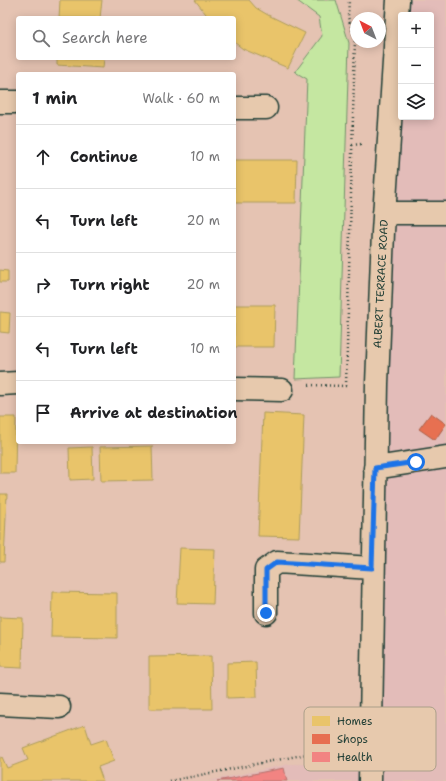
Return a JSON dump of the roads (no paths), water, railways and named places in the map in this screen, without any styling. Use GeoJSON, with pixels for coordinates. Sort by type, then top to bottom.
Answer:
{"type":"FeatureCollection","features":[{"type":"Feature","properties":{"kind":"street","name":"ALBERT TERRACE ROAD"},"geometry":{"type":"LineString","coordinates":[[370,707],[372,568],[384,213],[398,0]]}},
{"type":"Feature","properties":{"kind":"street"},"geometry":{"type":"LineString","coordinates":[[0,102],[16,102]]}},
{"type":"Feature","properties":{"kind":"street"},"geometry":{"type":"LineString","coordinates":[[236,108],[266,108]]}},
{"type":"Feature","properties":{"kind":"street"},"geometry":{"type":"LineString","coordinates":[[384,213],[446,213]]}},
{"type":"Feature","properties":{"kind":"street"},"geometry":{"type":"LineString","coordinates":[[0,384],[16,383]]}},
{"type":"Feature","properties":{"kind":"street"},"geometry":{"type":"LineString","coordinates":[[236,389],[282,390]]}},
{"type":"Feature","properties":{"kind":"street"},"geometry":{"type":"LineString","coordinates":[[375,468],[446,457]]}},
{"type":"Feature","properties":{"kind":"street"},"geometry":{"type":"LineString","coordinates":[[266,613],[266,570],[277,562],[372,568]]}},
{"type":"Feature","properties":{"kind":"street"},"geometry":{"type":"LineString","coordinates":[[0,704],[59,707]]}}]}
